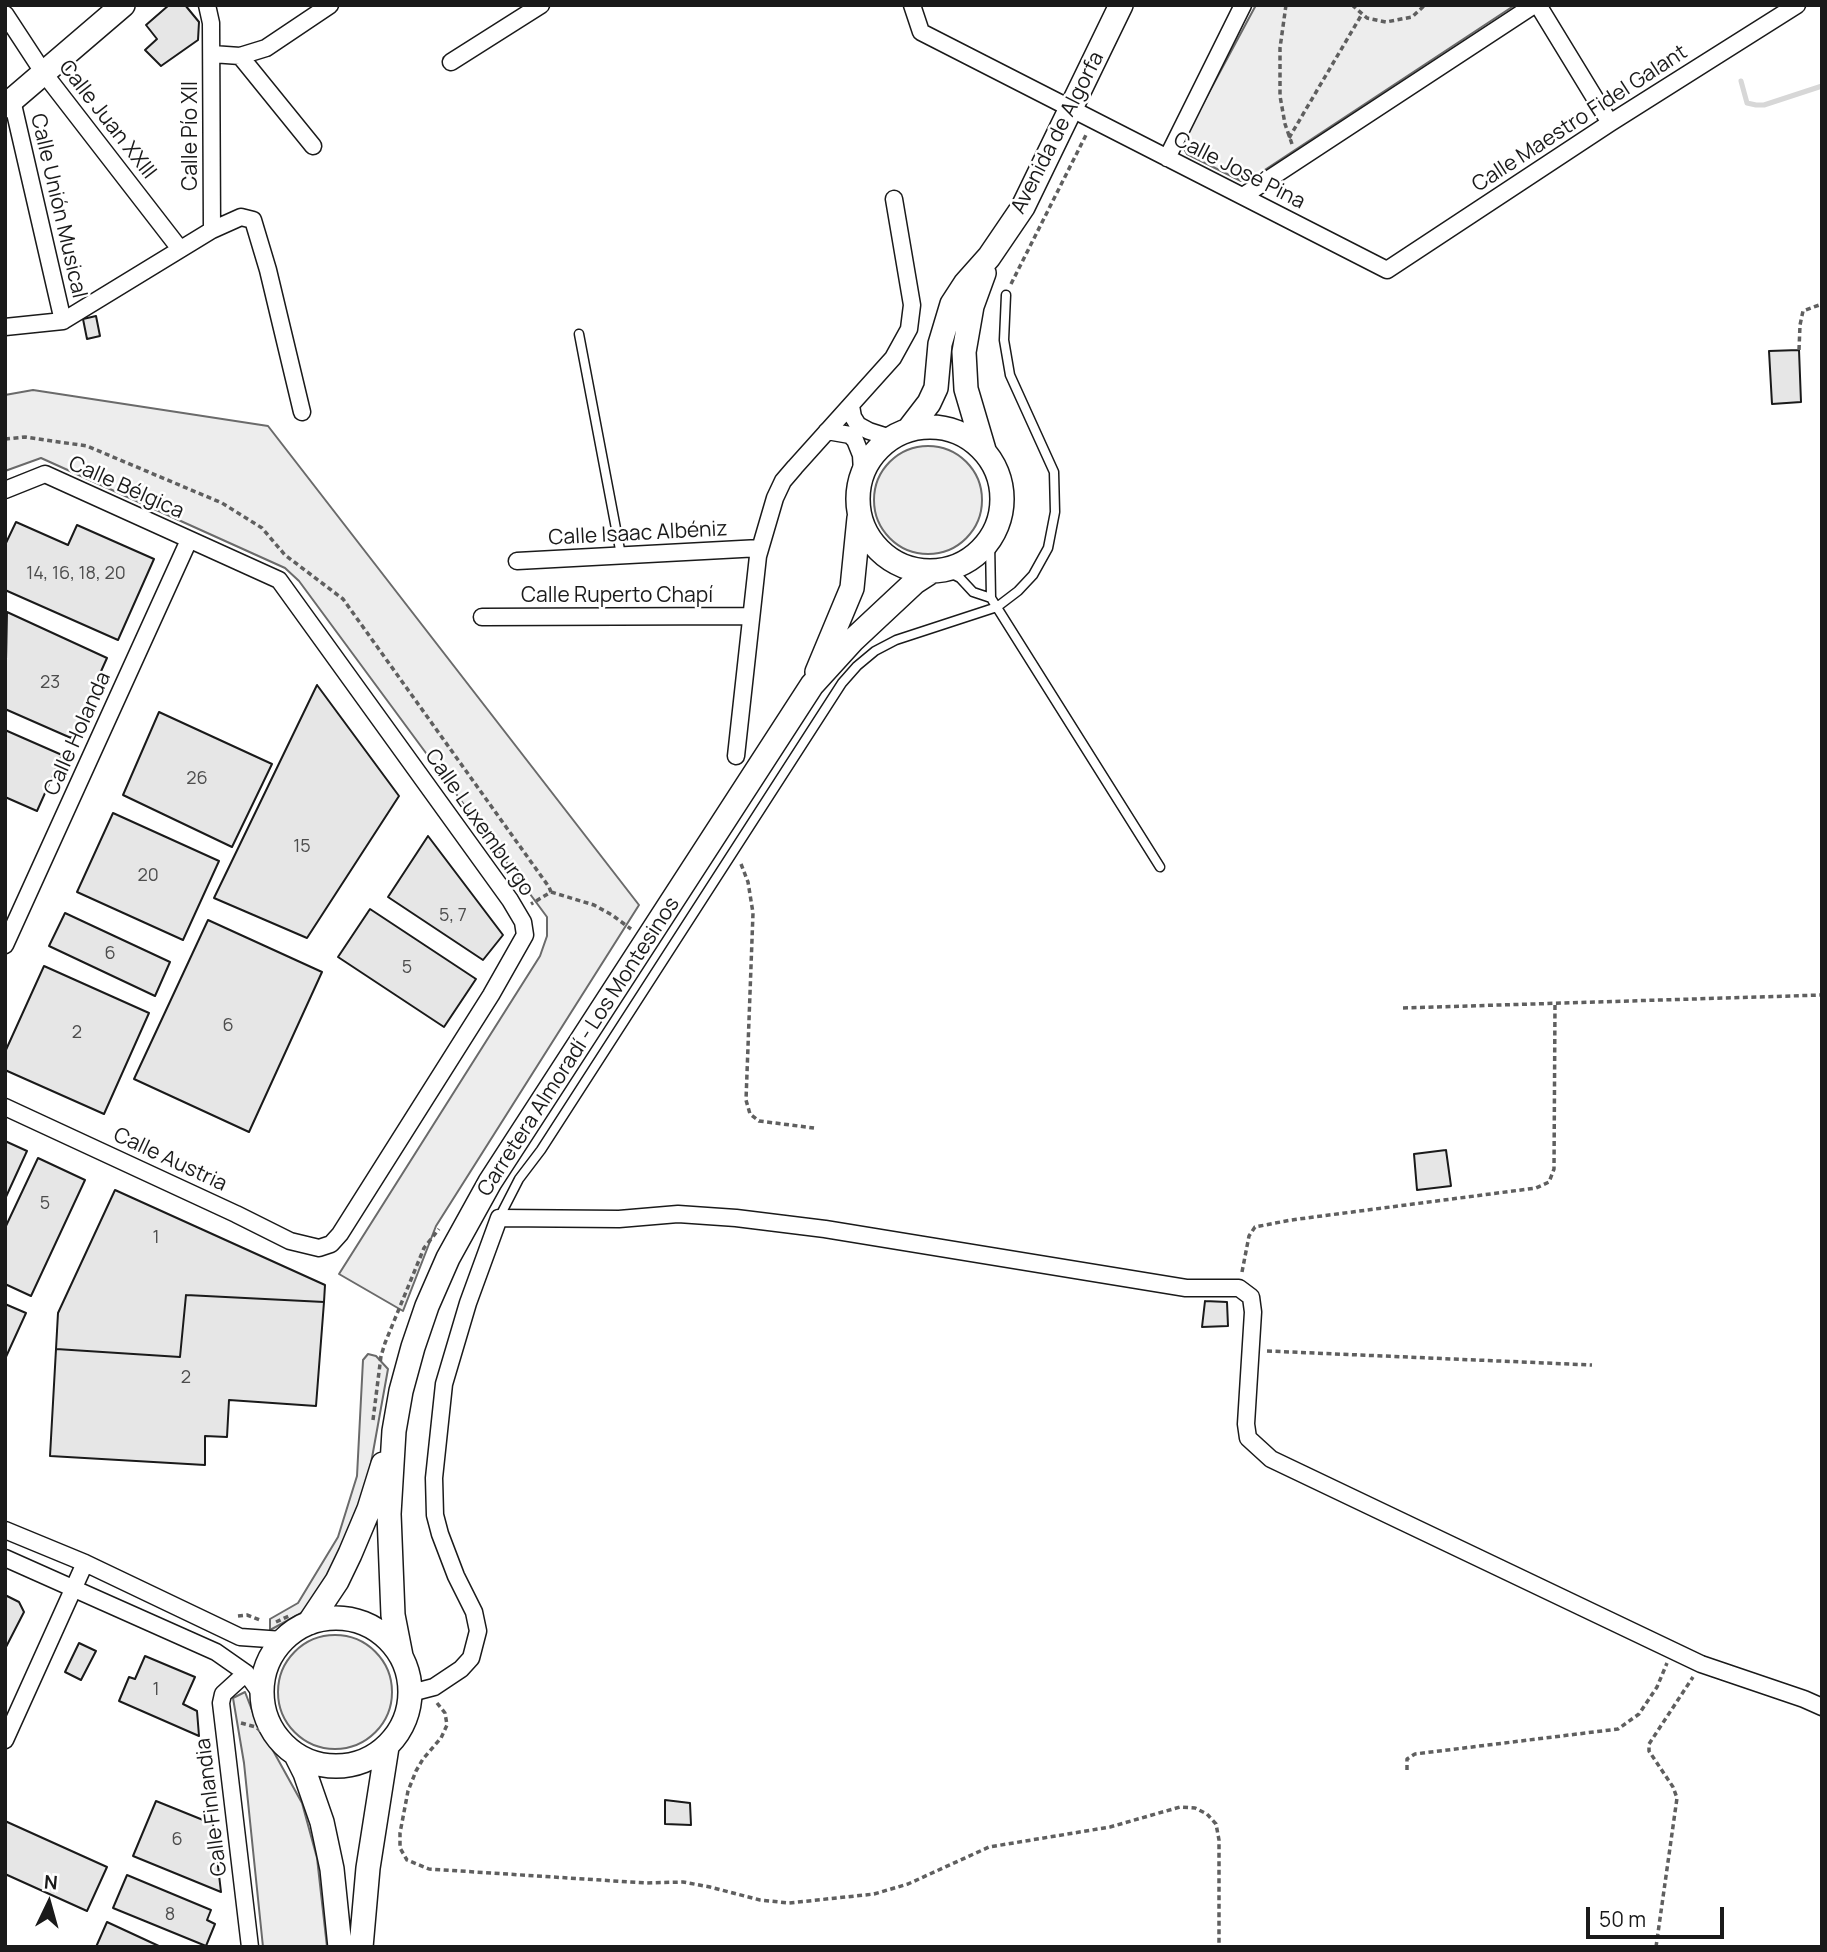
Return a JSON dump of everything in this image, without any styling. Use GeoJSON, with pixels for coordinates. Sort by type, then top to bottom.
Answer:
{"type":"FeatureCollection","features":[{"type":"Feature","properties":{"kind":"main road"},"geometry":{"type":"LineString","coordinates":[[9,103],[123,5]]}},
{"type":"Feature","properties":{"kind":"main road","name":"Avenida de Algorfa"},"geometry":{"type":"LineString","coordinates":[[900,434],[929,403],[936,388],[940,344],[952,304],[965,284],[989,257],[1023,206],[1072,109],[1116,7]]}},
{"type":"Feature","properties":{"kind":"main road","name":"Avenida de Algorfa"},"geometry":{"type":"LineString","coordinates":[[984,450],[966,389],[964,352],[972,306],[989,257]]}},
{"type":"Feature","properties":{"kind":"main road"},"geometry":{"type":"LineString","coordinates":[[925,426],[941,427],[971,439],[984,450],[1002,487],[1001,515],[989,541],[977,554],[962,564],[938,570],[907,568],[886,556],[869,538],[859,515],[857,500],[862,472],[879,447],[900,434],[925,426]]}},
{"type":"Feature","properties":{"kind":"main road","name":"Carretera Almoradí - Los Montesinos"},"geometry":{"type":"LineString","coordinates":[[812,685],[852,588],[859,515]]}},
{"type":"Feature","properties":{"kind":"main road","name":"Carretera Almoradí - Los Montesinos"},"geometry":{"type":"LineString","coordinates":[[300,1619],[337,1581],[369,1508],[384,1429],[427,1306],[448,1258],[635,937],[812,685],[853,640],[915,582],[938,570]]}},
{"type":"Feature","properties":{"kind":"main road","name":"Carretera Almoradí - Los Montesinos"},"geometry":{"type":"LineString","coordinates":[[384,1429],[393,1615],[401,1656]]}},
{"type":"Feature","properties":{"kind":"main road"},"geometry":{"type":"LineString","coordinates":[[300,1619],[344,1619],[361,1623],[384,1636],[401,1656],[419,1691],[404,1722],[387,1747],[371,1758],[353,1765],[333,1767],[296,1755],[282,1744],[271,1729],[262,1695],[267,1665],[300,1619]]}},
{"type":"Feature","properties":{"kind":"main road"},"geometry":{"type":"LineString","coordinates":[[361,1947],[368,1868],[387,1747]]}},
{"type":"Feature","properties":{"kind":"main road"},"geometry":{"type":"LineString","coordinates":[[296,1755],[305,1773],[321,1822],[332,1869],[340,1947]]}},
{"type":"Feature","properties":{"kind":"street","name":"Calle Pío XII"},"geometry":{"type":"LineString","coordinates":[[207,5],[211,23],[212,54],[212,230]]}},
{"type":"Feature","properties":{"kind":"street"},"geometry":{"type":"LineString","coordinates":[[212,54],[240,56],[266,48],[330,5]]}},
{"type":"Feature","properties":{"kind":"street"},"geometry":{"type":"LineString","coordinates":[[452,62],[541,5]]}},
{"type":"Feature","properties":{"kind":"street","name":"Calle José Pina"},"geometry":{"type":"LineString","coordinates":[[912,5],[921,32],[1387,270]]}},
{"type":"Feature","properties":{"kind":"street"},"geometry":{"type":"LineString","coordinates":[[1167,158],[1243,5]]}},
{"type":"Feature","properties":{"kind":"street"},"geometry":{"type":"LineString","coordinates":[[1243,196],[1536,5],[1610,123]]}},
{"type":"Feature","properties":{"kind":"street","name":"Calle Maestro Fidel Galant"},"geometry":{"type":"LineString","coordinates":[[1387,270],[1610,123],[1797,5]]}},
{"type":"Feature","properties":{"kind":"street","name":"Calle Juan XXIII"},"geometry":{"type":"LineString","coordinates":[[5,14],[43,72],[180,249]]}},
{"type":"Feature","properties":{"kind":"street"},"geometry":{"type":"LineString","coordinates":[[240,56],[313,146]]}},
{"type":"Feature","properties":{"kind":"street","name":"Calle Unión Musical"},"geometry":{"type":"LineString","coordinates":[[9,103],[63,321]]}},
{"type":"Feature","properties":{"kind":"street"},"geometry":{"type":"LineString","coordinates":[[736,756],[760,548],[775,498],[783,481],[893,358],[909,330],[912,305],[894,199]]}},
{"type":"Feature","properties":{"kind":"street"},"geometry":{"type":"LineString","coordinates":[[5,327],[63,321],[212,230],[240,218],[253,220],[268,270],[302,412]]}},
{"type":"Feature","properties":{"kind":"street"},"geometry":{"type":"LineString","coordinates":[[851,406],[858,425],[869,431],[900,434]]}},
{"type":"Feature","properties":{"kind":"street"},"geometry":{"type":"LineString","coordinates":[[827,431],[850,435],[855,440],[861,455],[862,472]]}},
{"type":"Feature","properties":{"kind":"street","name":"Calle Bélgica"},"geometry":{"type":"LineString","coordinates":[[5,490],[45,474],[189,540]]}},
{"type":"Feature","properties":{"kind":"street","name":"Calle Holanda"},"geometry":{"type":"LineString","coordinates":[[5,945],[189,540]]}},
{"type":"Feature","properties":{"kind":"street","name":"Calle Luxemburgo"},"geometry":{"type":"LineString","coordinates":[[189,540],[279,580],[523,922],[525,935],[491,995],[340,1234],[331,1244],[318,1248]]}},
{"type":"Feature","properties":{"kind":"street","name":"Calle Isaac Albéniz"},"geometry":{"type":"LineString","coordinates":[[517,561],[760,548]]}},
{"type":"Feature","properties":{"kind":"street","name":"Calle Ruperto Chapí"},"geometry":{"type":"LineString","coordinates":[[482,617],[751,617]]}},
{"type":"Feature","properties":{"kind":"street","name":"Calle Austria"},"geometry":{"type":"LineString","coordinates":[[5,1107],[290,1241],[318,1248]]}},
{"type":"Feature","properties":{"kind":"street"},"geometry":{"type":"LineString","coordinates":[[419,1691],[449,1678],[471,1658],[478,1631],[474,1612],[456,1576],[440,1534],[435,1515],[434,1478],[444,1384],[468,1303],[499,1217],[619,1219],[678,1214],[736,1218],[838,1231],[1186,1288],[1239,1288],[1251,1297],[1253,1312],[1248,1438],[1271,1459],[1701,1664],[1822,1707]]}},
{"type":"Feature","properties":{"kind":"street"},"geometry":{"type":"LineString","coordinates":[[5,1530],[85,1563],[240,1637],[283,1640]]}},
{"type":"Feature","properties":{"kind":"street"},"geometry":{"type":"LineString","coordinates":[[5,1558],[233,1661],[246,1673],[262,1695]]}},
{"type":"Feature","properties":{"kind":"street"},"geometry":{"type":"LineString","coordinates":[[5,1740],[85,1563]]}},
{"type":"Feature","properties":{"kind":"street","name":"Calle Finlandia"},"geometry":{"type":"LineString","coordinates":[[246,1673],[223,1694],[221,1703],[250,1947]]}},
{"type":"Feature","properties":{"kind":"lane"},"geometry":{"type":"LineString","coordinates":[[499,1217],[519,1179],[541,1150],[842,683],[875,651],[895,640],[971,618],[997,607],[1033,575],[1048,548],[1055,512],[1054,472],[1010,375],[1004,340],[1006,295]]}},
{"type":"Feature","properties":{"kind":"lane"},"geometry":{"type":"LineString","coordinates":[[579,334],[621,555]]}},
{"type":"Feature","properties":{"kind":"lane"},"geometry":{"type":"LineString","coordinates":[[989,541],[991,598],[1160,867]]}},
{"type":"Feature","properties":{"kind":"lane"},"geometry":{"type":"LineString","coordinates":[[938,570],[960,579],[973,592],[991,598]]}},
{"type":"Feature","properties":{"kind":"path"},"geometry":{"type":"LineString","coordinates":[[1286,5],[1280,48],[1280,96],[1289,138],[1302,157]]}},
{"type":"Feature","properties":{"kind":"path"},"geometry":{"type":"LineString","coordinates":[[1352,5],[1362,14],[1386,22],[1412,17],[1425,5]]}},
{"type":"Feature","properties":{"kind":"path"},"geometry":{"type":"LineString","coordinates":[[1289,138],[1362,14]]}},
{"type":"Feature","properties":{"kind":"path"},"geometry":{"type":"LineString","coordinates":[[1006,295],[1093,120]]}},
{"type":"Feature","properties":{"kind":"path"},"geometry":{"type":"LineString","coordinates":[[1799,350],[1800,325],[1804,311],[1822,304]]}},
{"type":"Feature","properties":{"kind":"path"},"geometry":{"type":"LineString","coordinates":[[734,848],[748,882],[753,914],[746,1101],[750,1114],[759,1121],[814,1128]]}},
{"type":"Feature","properties":{"kind":"path"},"geometry":{"type":"LineString","coordinates":[[551,892],[594,905],[612,915],[635,937]]}},
{"type":"Feature","properties":{"kind":"path"},"geometry":{"type":"LineString","coordinates":[[1404,1008],[1822,995]]}},
{"type":"Feature","properties":{"kind":"path"},"geometry":{"type":"LineString","coordinates":[[1239,1288],[1249,1236],[1255,1227],[1536,1188],[1549,1182],[1554,1169],[1555,1003]]}},
{"type":"Feature","properties":{"kind":"path"},"geometry":{"type":"LineString","coordinates":[[384,1429],[381,1356],[424,1248],[444,1223]]}},
{"type":"Feature","properties":{"kind":"path"},"geometry":{"type":"LineString","coordinates":[[1251,1350],[1592,1365]]}},
{"type":"Feature","properties":{"kind":"path"},"geometry":{"type":"LineString","coordinates":[[255,1638],[271,1624],[300,1619]]}},
{"type":"Feature","properties":{"kind":"path"},"geometry":{"type":"LineString","coordinates":[[1407,1770],[1407,1759],[1415,1754],[1618,1729],[1639,1714],[1657,1687],[1672,1650]]}},
{"type":"Feature","properties":{"kind":"path"},"geometry":{"type":"LineString","coordinates":[[1656,1947],[1677,1798],[1673,1787],[1649,1751],[1649,1744],[1701,1664]]}},
{"type":"Feature","properties":{"kind":"path"},"geometry":{"type":"LineString","coordinates":[[419,1691],[445,1713],[447,1725],[441,1738],[416,1771],[406,1801],[400,1848],[407,1860],[417,1866],[429,1869],[646,1883],[683,1882],[760,1900],[789,1903],[874,1894],[940,1871],[989,1847],[1110,1826],[1180,1807],[1195,1808],[1216,1824],[1219,1840],[1219,1947]]}},
{"type":"Feature","properties":{"kind":"shaded area"},"geometry":{"type":"Polygon","coordinates":[[[1256,5],[1515,5],[1251,179],[1241,181],[1187,154],[1183,147],[1185,137],[1256,5]]]}},
{"type":"Feature","properties":{"kind":"shaded area"},"geometry":{"type":"Polygon","coordinates":[[[33,390],[268,426],[639,905],[436,1226],[403,1311],[339,1274],[540,956],[547,936],[547,917],[299,581],[285,568],[41,458],[5,471],[5,395],[33,390]]]}},
{"type":"Feature","properties":{"kind":"shaded area"},"geometry":{"type":"Polygon","coordinates":[[[928,446],[949,450],[966,462],[978,479],[982,500],[978,521],[966,538],[949,550],[928,554],[907,550],[890,538],[878,521],[874,500],[878,479],[890,462],[907,450],[928,446]]]}},
{"type":"Feature","properties":{"kind":"shaded area"},"geometry":{"type":"Polygon","coordinates":[[[368,1354],[376,1356],[388,1369],[368,1480],[338,1561],[307,1610],[270,1630],[270,1619],[298,1603],[338,1537],[357,1476],[363,1360],[368,1354]]]}},
{"type":"Feature","properties":{"kind":"shaded area"},"geometry":{"type":"Polygon","coordinates":[[[335,1635],[357,1640],[375,1652],[387,1670],[392,1692],[387,1714],[375,1732],[357,1744],[335,1749],[313,1744],[295,1732],[283,1714],[278,1692],[283,1670],[295,1652],[313,1640],[335,1635]]]}},
{"type":"Feature","properties":{"kind":"shaded area"},"geometry":{"type":"Polygon","coordinates":[[[245,1692],[255,1718],[302,1803],[317,1858],[327,1947],[263,1947],[244,1763],[233,1698],[245,1692]]]}},
{"type":"Feature","properties":{"kind":"building"},"geometry":{"type":"Polygon","coordinates":[[[169,5],[185,5],[199,22],[198,40],[161,66],[145,50],[157,39],[146,25],[169,5]]]}},
{"type":"Feature","properties":{"kind":"building"},"geometry":{"type":"Polygon","coordinates":[[[96,316],[100,336],[87,339],[83,319],[96,316]]]}},
{"type":"Feature","properties":{"kind":"building"},"geometry":{"type":"Polygon","coordinates":[[[1799,350],[1801,402],[1772,404],[1769,351],[1799,350]]]}},
{"type":"Feature","properties":{"kind":"building"},"geometry":{"type":"Polygon","coordinates":[[[16,522],[68,545],[77,525],[154,559],[118,640],[5,590],[5,545],[16,522]]]}},
{"type":"Feature","properties":{"kind":"building"},"geometry":{"type":"Polygon","coordinates":[[[7,612],[107,658],[71,738],[5,709],[7,612]]]}},
{"type":"Feature","properties":{"kind":"building"},"geometry":{"type":"Polygon","coordinates":[[[317,685],[399,796],[307,938],[214,898],[317,685]]]}},
{"type":"Feature","properties":{"kind":"building"},"geometry":{"type":"Polygon","coordinates":[[[159,712],[272,764],[232,847],[123,795],[159,712]]]}},
{"type":"Feature","properties":{"kind":"building"},"geometry":{"type":"Polygon","coordinates":[[[5,730],[62,755],[37,811],[5,797],[5,730]]]}},
{"type":"Feature","properties":{"kind":"building"},"geometry":{"type":"Polygon","coordinates":[[[113,813],[219,861],[183,940],[77,892],[113,813]]]}},
{"type":"Feature","properties":{"kind":"building"},"geometry":{"type":"Polygon","coordinates":[[[428,836],[503,935],[483,960],[388,897],[428,836]]]}},
{"type":"Feature","properties":{"kind":"building"},"geometry":{"type":"Polygon","coordinates":[[[370,909],[476,979],[444,1027],[338,957],[370,909]]]}},
{"type":"Feature","properties":{"kind":"building"},"geometry":{"type":"Polygon","coordinates":[[[65,913],[170,962],[155,996],[49,946],[65,913]]]}},
{"type":"Feature","properties":{"kind":"building"},"geometry":{"type":"Polygon","coordinates":[[[208,920],[322,972],[249,1132],[134,1079],[208,920]]]}},
{"type":"Feature","properties":{"kind":"building"},"geometry":{"type":"Polygon","coordinates":[[[44,966],[149,1013],[104,1114],[5,1070],[5,1052],[44,966]]]}},
{"type":"Feature","properties":{"kind":"building"},"geometry":{"type":"Polygon","coordinates":[[[5,1141],[27,1151],[5,1199],[5,1141]]]}},
{"type":"Feature","properties":{"kind":"building"},"geometry":{"type":"Polygon","coordinates":[[[1446,1150],[1451,1186],[1417,1190],[1414,1154],[1446,1150]]]}},
{"type":"Feature","properties":{"kind":"building"},"geometry":{"type":"Polygon","coordinates":[[[38,1158],[85,1180],[31,1296],[5,1284],[5,1228],[38,1158]]]}},
{"type":"Feature","properties":{"kind":"building"},"geometry":{"type":"Polygon","coordinates":[[[115,1190],[325,1285],[324,1302],[186,1295],[180,1357],[56,1349],[58,1313],[115,1190]]]}},
{"type":"Feature","properties":{"kind":"building"},"geometry":{"type":"Polygon","coordinates":[[[186,1295],[324,1302],[316,1406],[229,1400],[227,1437],[205,1436],[205,1465],[50,1456],[56,1349],[180,1357],[186,1295]]]}},
{"type":"Feature","properties":{"kind":"building"},"geometry":{"type":"Polygon","coordinates":[[[1205,1301],[1227,1302],[1228,1326],[1202,1327],[1205,1301]]]}},
{"type":"Feature","properties":{"kind":"building"},"geometry":{"type":"Polygon","coordinates":[[[5,1304],[26,1313],[5,1359],[5,1304]]]}},
{"type":"Feature","properties":{"kind":"building"},"geometry":{"type":"Polygon","coordinates":[[[5,1595],[19,1602],[24,1612],[6,1647],[5,1595]]]}},
{"type":"Feature","properties":{"kind":"building"},"geometry":{"type":"Polygon","coordinates":[[[79,1643],[96,1651],[81,1680],[65,1672],[79,1643]]]}},
{"type":"Feature","properties":{"kind":"building"},"geometry":{"type":"Polygon","coordinates":[[[145,1656],[195,1677],[183,1704],[197,1711],[199,1736],[119,1701],[129,1677],[135,1679],[145,1656]]]}},
{"type":"Feature","properties":{"kind":"building"},"geometry":{"type":"Polygon","coordinates":[[[665,1800],[690,1803],[691,1825],[665,1824],[665,1800]]]}},
{"type":"Feature","properties":{"kind":"building"},"geometry":{"type":"Polygon","coordinates":[[[156,1801],[213,1824],[221,1892],[133,1856],[156,1801]]]}},
{"type":"Feature","properties":{"kind":"building"},"geometry":{"type":"Polygon","coordinates":[[[5,1821],[107,1867],[87,1911],[5,1874],[5,1821]]]}},
{"type":"Feature","properties":{"kind":"building"},"geometry":{"type":"Polygon","coordinates":[[[127,1875],[211,1910],[207,1920],[215,1924],[206,1946],[113,1908],[127,1875]]]}},
{"type":"Feature","properties":{"kind":"building"},"geometry":{"type":"Polygon","coordinates":[[[107,1922],[161,1947],[96,1947],[107,1922]]]}},
{"type":"Feature","properties":{"kind":"waterway"},"geometry":{"type":"LineString","coordinates":[[1741,81],[1747,103],[1756,105],[1764,105],[1822,86]]}}]}
